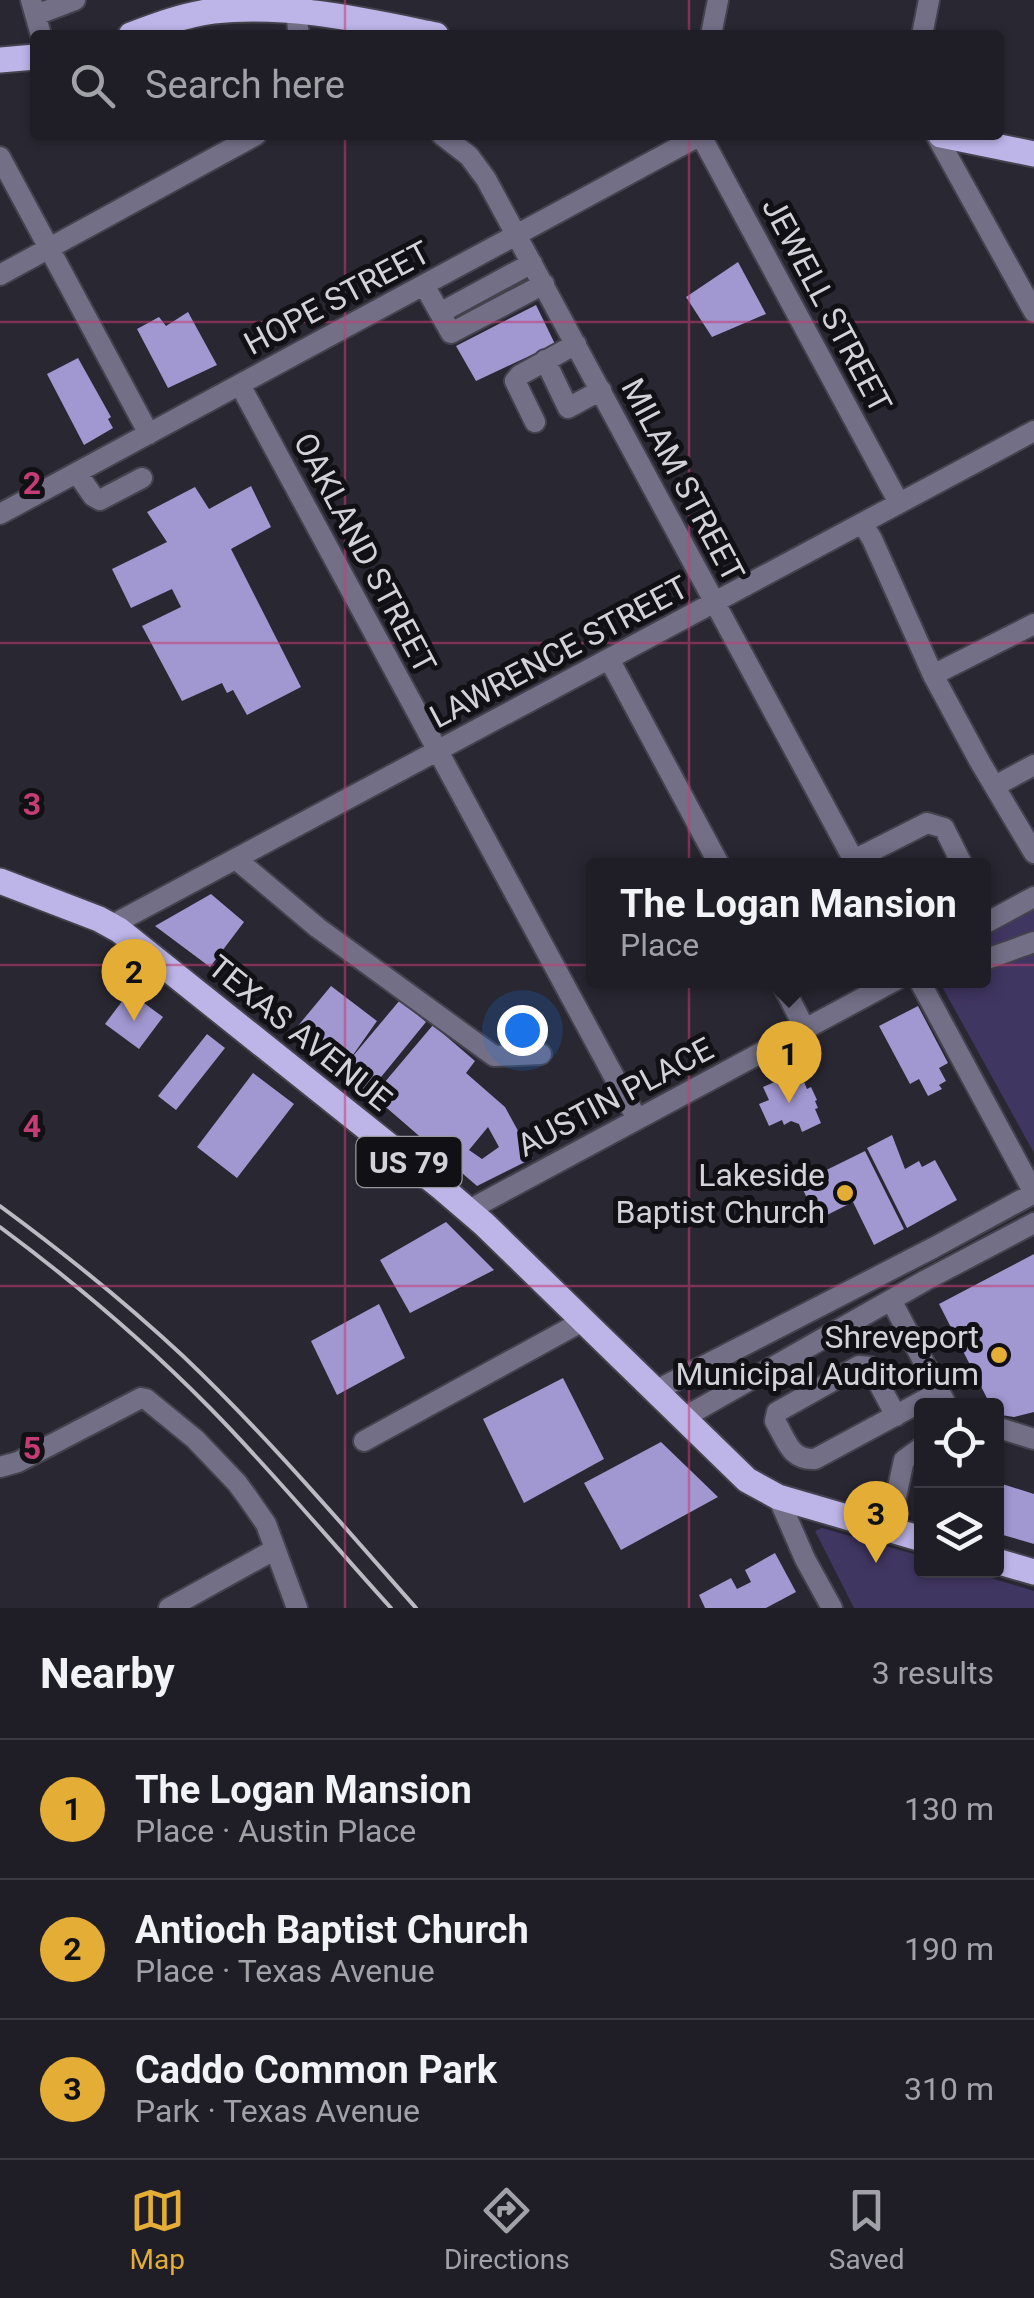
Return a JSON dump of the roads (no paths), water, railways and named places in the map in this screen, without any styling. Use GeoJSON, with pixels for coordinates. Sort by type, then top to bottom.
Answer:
{"type":"FeatureCollection","features":[{"type":"Feature","properties":{"kind":"main road"},"geometry":{"type":"LineString","coordinates":[[145,30],[214,11],[328,13],[411,30]]}},
{"type":"Feature","properties":{"kind":"main road"},"geometry":{"type":"LineString","coordinates":[[337,30],[356,19]]}},
{"type":"Feature","properties":{"kind":"main road"},"geometry":{"type":"LineString","coordinates":[[0,60],[30,57]]}},
{"type":"Feature","properties":{"kind":"main road"},"geometry":{"type":"LineString","coordinates":[[963,140],[1034,154]]}},
{"type":"Feature","properties":{"kind":"main road","name":"TEXAS AVENUE"},"geometry":{"type":"LineString","coordinates":[[0,881],[112,925],[468,1210],[747,1480],[778,1497],[914,1537]]}},
{"type":"Feature","properties":{"kind":"main road"},"geometry":{"type":"LineString","coordinates":[[1004,1563],[1034,1572]]}},
{"type":"Feature","properties":{"kind":"street"},"geometry":{"type":"LineString","coordinates":[[36,17],[76,0]]}},
{"type":"Feature","properties":{"kind":"street"},"geometry":{"type":"LineString","coordinates":[[712,30],[718,0]]}},
{"type":"Feature","properties":{"kind":"street"},"geometry":{"type":"LineString","coordinates":[[923,30],[929,0]]}},
{"type":"Feature","properties":{"kind":"street"},"geometry":{"type":"LineString","coordinates":[[0,275],[247,140]]}},
{"type":"Feature","properties":{"kind":"street","name":"MILAM STREET"},"geometry":{"type":"LineString","coordinates":[[448,140],[478,168],[518,235],[854,858]]}},
{"type":"Feature","properties":{"kind":"street","name":"HOPE STREET"},"geometry":{"type":"LineString","coordinates":[[0,514],[694,140]]}},
{"type":"Feature","properties":{"kind":"street","name":"JEWELL STREET"},"geometry":{"type":"LineString","coordinates":[[703,140],[899,503]]}},
{"type":"Feature","properties":{"kind":"street"},"geometry":{"type":"LineString","coordinates":[[941,140],[1034,312]]}},
{"type":"Feature","properties":{"kind":"street"},"geometry":{"type":"LineString","coordinates":[[0,157],[149,434]]}},
{"type":"Feature","properties":{"kind":"street"},"geometry":{"type":"LineString","coordinates":[[440,313],[532,263]]}},
{"type":"Feature","properties":{"kind":"street"},"geometry":{"type":"LineString","coordinates":[[424,285],[451,333],[544,284]]}},
{"type":"Feature","properties":{"kind":"street"},"geometry":{"type":"LineString","coordinates":[[535,422],[515,381],[576,344]]}},
{"type":"Feature","properties":{"kind":"street"},"geometry":{"type":"LineString","coordinates":[[546,360],[568,408],[601,390]]}},
{"type":"Feature","properties":{"kind":"street","name":"OAKLAND STREET"},"geometry":{"type":"LineString","coordinates":[[240,385],[637,1119]]}},
{"type":"Feature","properties":{"kind":"street","name":"LAWRENCE STREET"},"geometry":{"type":"LineString","coordinates":[[112,925],[1034,431]]}},
{"type":"Feature","properties":{"kind":"street"},"geometry":{"type":"LineString","coordinates":[[77,473],[100,500],[142,478]]}},
{"type":"Feature","properties":{"kind":"street"},"geometry":{"type":"LineString","coordinates":[[862,523],[933,675],[1034,853]]}},
{"type":"Feature","properties":{"kind":"street"},"geometry":{"type":"LineString","coordinates":[[933,675],[1034,624]]}},
{"type":"Feature","properties":{"kind":"street"},"geometry":{"type":"LineString","coordinates":[[608,659],[716,858]]}},
{"type":"Feature","properties":{"kind":"street"},"geometry":{"type":"LineString","coordinates":[[995,786],[1034,765]]}},
{"type":"Feature","properties":{"kind":"street"},"geometry":{"type":"LineString","coordinates":[[863,858],[927,823],[944,828],[959,858]]}},
{"type":"Feature","properties":{"kind":"street"},"geometry":{"type":"LineString","coordinates":[[236,859],[318,928],[494,1056],[541,1054]]}},
{"type":"Feature","properties":{"kind":"street"},"geometry":{"type":"LineString","coordinates":[[991,914],[1034,897]]}},
{"type":"Feature","properties":{"kind":"street"},"geometry":{"type":"LineString","coordinates":[[991,957],[1034,942]]}},
{"type":"Feature","properties":{"kind":"street"},"geometry":{"type":"LineString","coordinates":[[784,988],[805,1029]]}},
{"type":"Feature","properties":{"kind":"street","name":"AUSTIN PLACE"},"geometry":{"type":"LineString","coordinates":[[468,1210],[881,988]]}},
{"type":"Feature","properties":{"kind":"street"},"geometry":{"type":"LineString","coordinates":[[655,1390],[1034,1193],[925,988]]}},
{"type":"Feature","properties":{"kind":"street"},"geometry":{"type":"LineString","coordinates":[[683,1418],[1034,1223]]}},
{"type":"Feature","properties":{"kind":"street"},"geometry":{"type":"LineString","coordinates":[[891,1300],[942,1398]]}},
{"type":"Feature","properties":{"kind":"street"},"geometry":{"type":"LineString","coordinates":[[364,1441],[583,1321]]}},
{"type":"Feature","properties":{"kind":"street"},"geometry":{"type":"LineString","coordinates":[[791,1357],[810,1394]]}},
{"type":"Feature","properties":{"kind":"street"},"geometry":{"type":"LineString","coordinates":[[896,1416],[870,1367],[860,1366],[777,1412],[775,1421],[796,1455],[802,1460],[815,1459],[914,1409]]}},
{"type":"Feature","properties":{"kind":"street"},"geometry":{"type":"LineString","coordinates":[[0,1468],[142,1398],[149,1401],[237,1483],[266,1524],[297,1608]]}},
{"type":"Feature","properties":{"kind":"street"},"geometry":{"type":"LineString","coordinates":[[1004,1429],[1034,1438]]}},
{"type":"Feature","properties":{"kind":"street"},"geometry":{"type":"LineString","coordinates":[[889,1530],[904,1460],[914,1452]]}},
{"type":"Feature","properties":{"kind":"street"},"geometry":{"type":"LineString","coordinates":[[778,1497],[832,1608]]}},
{"type":"Feature","properties":{"kind":"street"},"geometry":{"type":"LineString","coordinates":[[169,1608],[274,1550]]}},
{"type":"Feature","properties":{"kind":"railway"},"geometry":{"type":"LineString","coordinates":[[0,1206],[94,1278],[183,1356],[273,1448],[416,1608]]}},
{"type":"Feature","properties":{"kind":"railway"},"geometry":{"type":"LineString","coordinates":[[0,1227],[108,1313],[185,1384],[391,1608]]}},
{"type":"Feature","properties":{"kind":"place","name":"Antioch Baptist Church"},"geometry":{"type":"Point","coordinates":[134,1021]}},
{"type":"Feature","properties":{"kind":"place","name":"The Logan Mansion"},"geometry":{"type":"Point","coordinates":[789,1103]}},
{"type":"Feature","properties":{"kind":"place","name":"Lakeside Baptist Church"},"geometry":{"type":"Point","coordinates":[845,1193]}},
{"type":"Feature","properties":{"kind":"place","name":"Shreveport Municipal Auditorium"},"geometry":{"type":"Point","coordinates":[999,1355]}},
{"type":"Feature","properties":{"kind":"place","name":"Caddo Common Park"},"geometry":{"type":"Point","coordinates":[876,1563]}}]}
